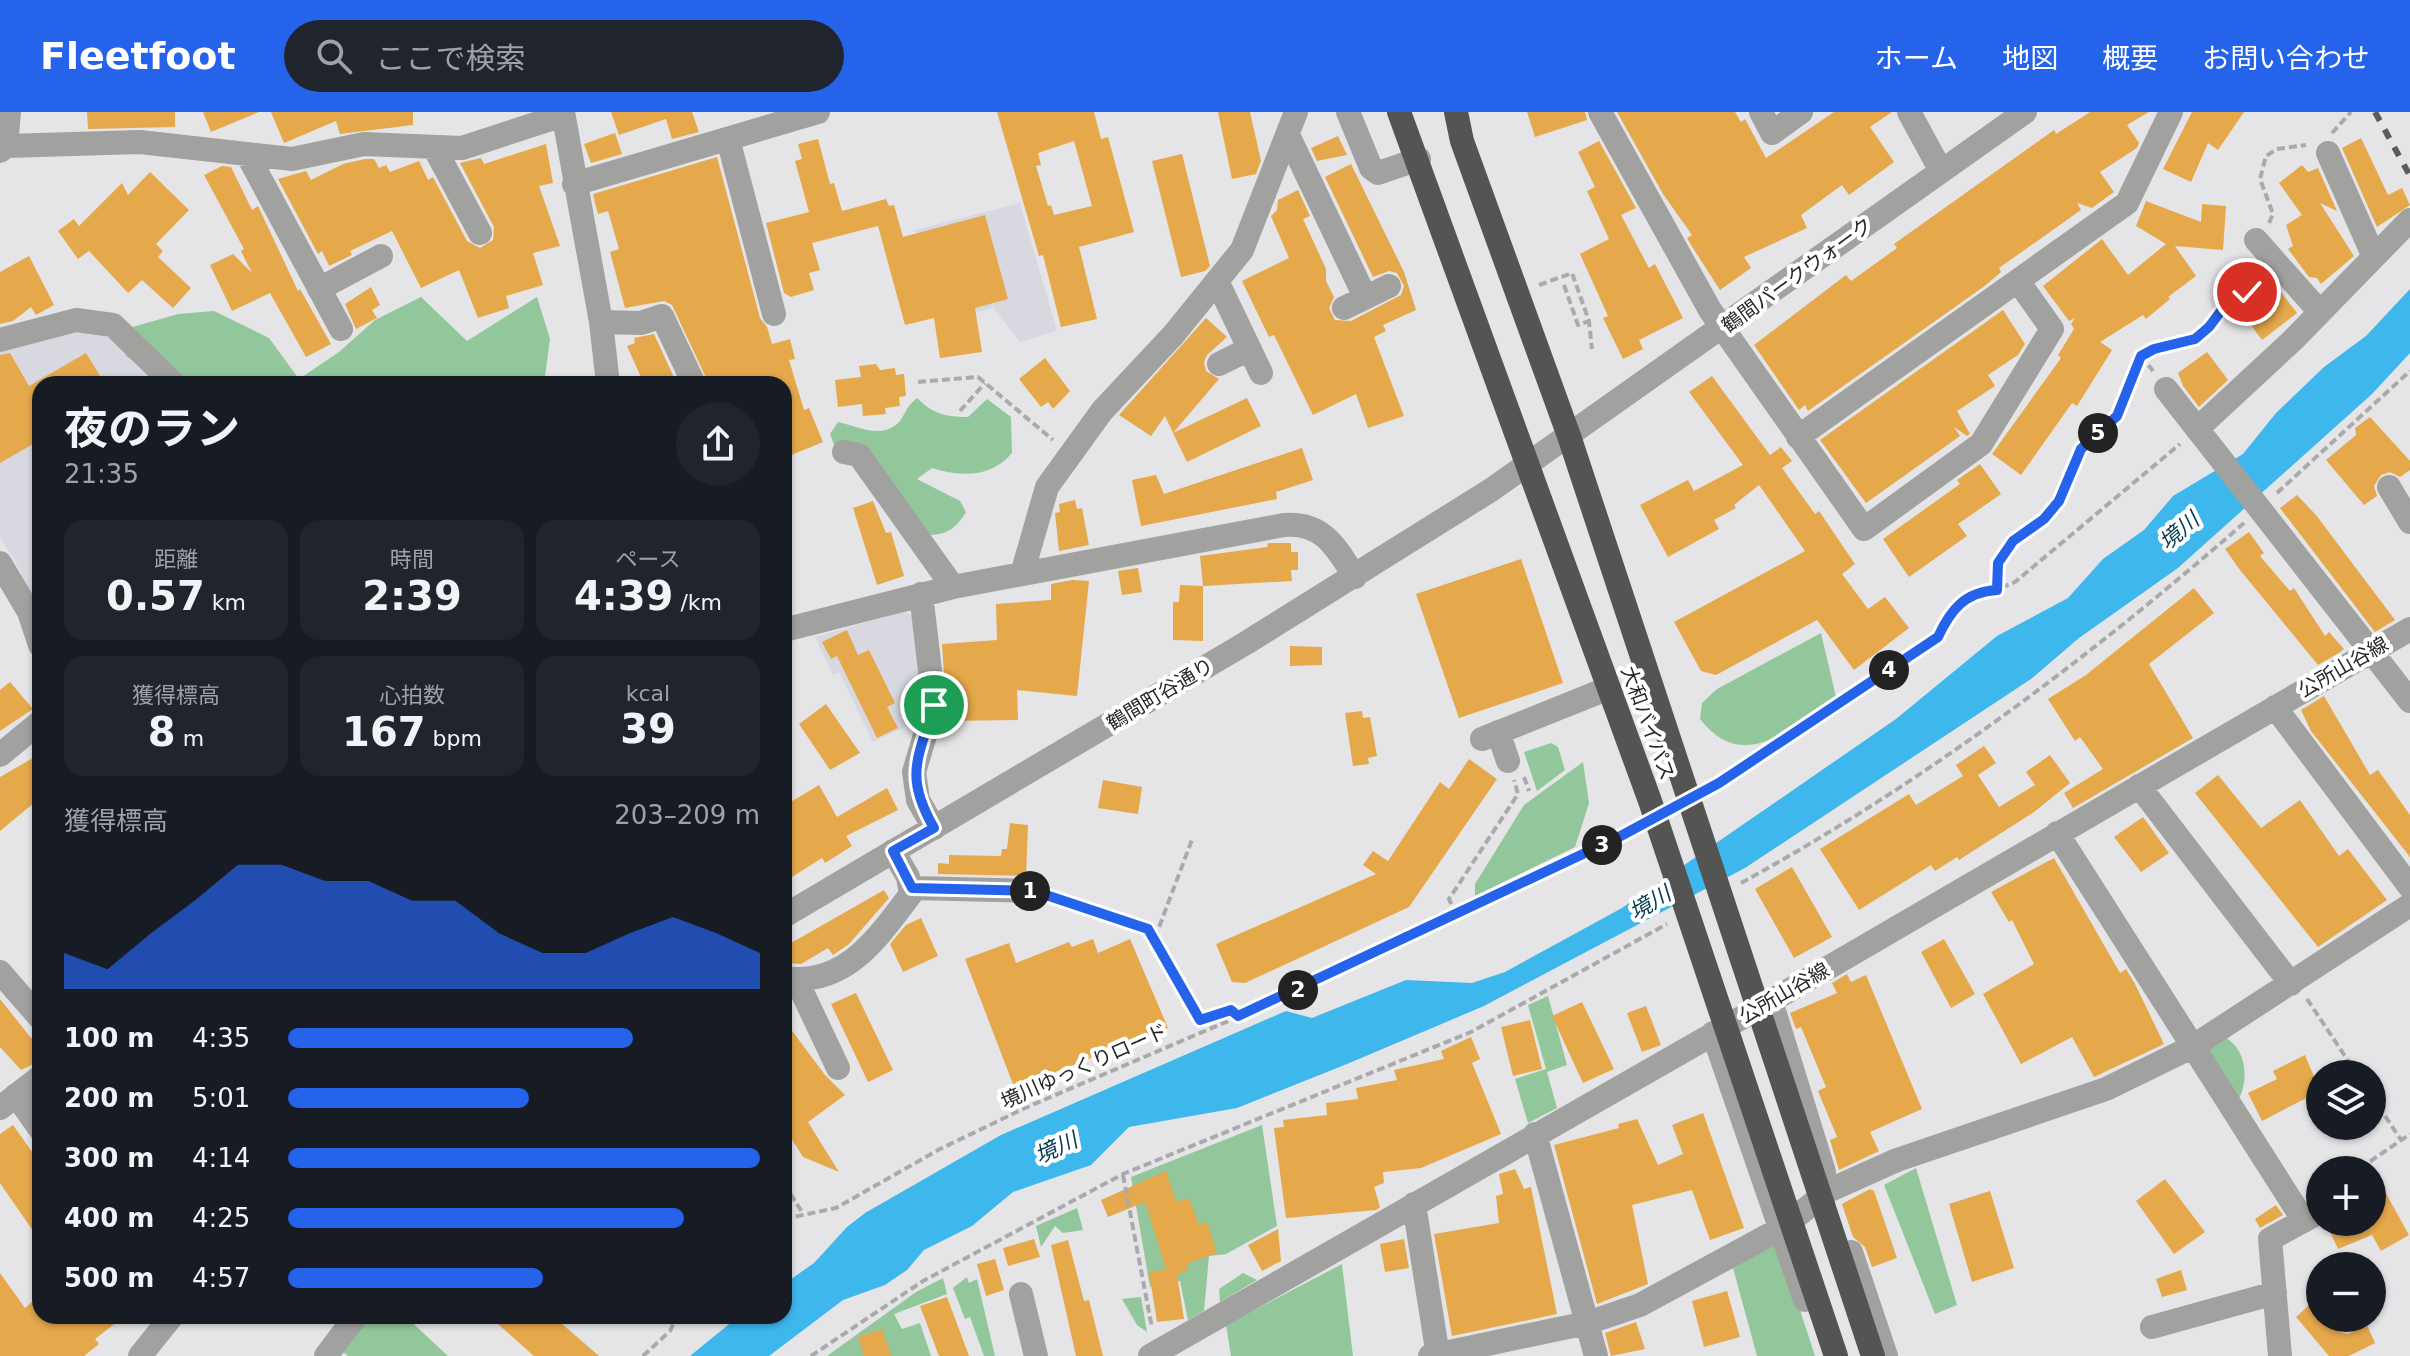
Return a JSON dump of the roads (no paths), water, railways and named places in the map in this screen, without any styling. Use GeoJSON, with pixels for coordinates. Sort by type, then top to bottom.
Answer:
{"type":"FeatureCollection","features":[{"type":"Feature","properties":{"kind":"highway","name":"大和バイパス"},"geometry":{"type":"LineString","coordinates":[[1401,112],[1609,688],[1646,813],[1836,1356]]}},
{"type":"Feature","properties":{"kind":"highway","name":"大和バイパス"},"geometry":{"type":"LineString","coordinates":[[1454,112],[1695,788],[1873,1356]]}},
{"type":"Feature","properties":{"kind":"street"},"geometry":{"type":"LineString","coordinates":[[9,112],[3,149],[140,142],[292,159],[364,144],[462,148],[563,113],[601,322],[607,376]]}},
{"type":"Feature","properties":{"kind":"street"},"geometry":{"type":"LineString","coordinates":[[574,184],[728,139],[768,119],[818,112]]}},
{"type":"Feature","properties":{"kind":"street"},"geometry":{"type":"LineString","coordinates":[[1022,574],[1047,487],[1102,411],[1242,250],[1296,112]]}},
{"type":"Feature","properties":{"kind":"street"},"geometry":{"type":"LineString","coordinates":[[1348,112],[1371,168],[1378,173],[1419,159]]}},
{"type":"Feature","properties":{"kind":"street"},"geometry":{"type":"LineString","coordinates":[[1600,112],[1722,329],[1864,529],[1981,444],[2052,329],[2018,281]]}},
{"type":"Feature","properties":{"kind":"street"},"geometry":{"type":"LineString","coordinates":[[1761,112],[1772,133],[1801,112]]}},
{"type":"Feature","properties":{"kind":"street"},"geometry":{"type":"LineString","coordinates":[[1909,112],[1941,171]]}},
{"type":"Feature","properties":{"kind":"street","name":"鶴間パークウォーク"},"geometry":{"type":"LineString","coordinates":[[1530,464],[2025,112]]}},
{"type":"Feature","properties":{"kind":"street"},"geometry":{"type":"LineString","coordinates":[[1798,437],[2127,203],[2171,112]]}},
{"type":"Feature","properties":{"kind":"street"},"geometry":{"type":"LineString","coordinates":[[1288,135],[1354,303],[1389,286]]}},
{"type":"Feature","properties":{"kind":"street"},"geometry":{"type":"LineString","coordinates":[[728,139],[774,314]]}},
{"type":"Feature","properties":{"kind":"street"},"geometry":{"type":"LineString","coordinates":[[2320,145],[2374,257]]}},
{"type":"Feature","properties":{"kind":"street"},"geometry":{"type":"LineString","coordinates":[[434,147],[480,233]]}},
{"type":"Feature","properties":{"kind":"street"},"geometry":{"type":"LineString","coordinates":[[247,154],[341,329]]}},
{"type":"Feature","properties":{"kind":"street"},"geometry":{"type":"LineString","coordinates":[[2203,436],[2410,220]]}},
{"type":"Feature","properties":{"kind":"street"},"geometry":{"type":"LineString","coordinates":[[2256,240],[2320,312]]}},
{"type":"Feature","properties":{"kind":"street"},"geometry":{"type":"LineString","coordinates":[[319,289],[381,256]]}},
{"type":"Feature","properties":{"kind":"street"},"geometry":{"type":"LineString","coordinates":[[740,279],[763,273]]}},
{"type":"Feature","properties":{"kind":"street"},"geometry":{"type":"LineString","coordinates":[[1217,281],[1261,373]]}},
{"type":"Feature","properties":{"kind":"street"},"geometry":{"type":"LineString","coordinates":[[601,322],[641,323],[662,316],[690,376]]}},
{"type":"Feature","properties":{"kind":"street"},"geometry":{"type":"LineString","coordinates":[[0,340],[76,320],[113,325],[166,376]]}},
{"type":"Feature","properties":{"kind":"street"},"geometry":{"type":"LineString","coordinates":[[1219,364],[1249,349]]}},
{"type":"Feature","properties":{"kind":"street"},"geometry":{"type":"LineString","coordinates":[[2166,389],[2410,701]]}},
{"type":"Feature","properties":{"kind":"street"},"geometry":{"type":"LineString","coordinates":[[844,452],[859,455],[953,587]]}},
{"type":"Feature","properties":{"kind":"street","name":"鶴間町谷通り"},"geometry":{"type":"LineString","coordinates":[[792,911],[1355,577],[1530,464]]}},
{"type":"Feature","properties":{"kind":"street"},"geometry":{"type":"LineString","coordinates":[[792,628],[953,587],[1302,524],[1329,538],[1355,577]]}},
{"type":"Feature","properties":{"kind":"street"},"geometry":{"type":"LineString","coordinates":[[0,563],[32,621]]}},
{"type":"Feature","properties":{"kind":"street"},"geometry":{"type":"LineString","coordinates":[[921,594],[934,705],[914,772],[918,800],[934,828]]}},
{"type":"Feature","properties":{"kind":"street","name":"公所山谷線"},"geometry":{"type":"LineString","coordinates":[[1153,1355],[1771,1001],[2410,629]]}},
{"type":"Feature","properties":{"kind":"street"},"geometry":{"type":"LineString","coordinates":[[1508,761],[1490,736],[1609,688]]}},
{"type":"Feature","properties":{"kind":"street"},"geometry":{"type":"LineString","coordinates":[[2275,707],[2410,887]]}},
{"type":"Feature","properties":{"kind":"street"},"geometry":{"type":"LineString","coordinates":[[0,755],[32,729]]}},
{"type":"Feature","properties":{"kind":"street"},"geometry":{"type":"LineString","coordinates":[[2139,786],[2291,984]]}},
{"type":"Feature","properties":{"kind":"street"},"geometry":{"type":"LineString","coordinates":[[2057,833],[2192,1047],[2306,1208]]}},
{"type":"Feature","properties":{"kind":"street"},"geometry":{"type":"LineString","coordinates":[[792,978],[827,975],[857,960],[911,894],[912,888],[893,851]]}},
{"type":"Feature","properties":{"kind":"street"},"geometry":{"type":"LineString","coordinates":[[912,888],[1034,891]]}},
{"type":"Feature","properties":{"kind":"street"},"geometry":{"type":"LineString","coordinates":[[1414,1204],[1435,1355],[1587,1323],[1640,1305],[1780,1229],[1830,1190],[1897,1160],[2106,1089],[2192,1047],[2410,905]]}},
{"type":"Feature","properties":{"kind":"street"},"geometry":{"type":"LineString","coordinates":[[0,972],[32,1009]]}},
{"type":"Feature","properties":{"kind":"street"},"geometry":{"type":"LineString","coordinates":[[792,982],[838,1068]]}},
{"type":"Feature","properties":{"kind":"street"},"geometry":{"type":"LineString","coordinates":[[1771,1001],[1886,1356]]}},
{"type":"Feature","properties":{"kind":"street"},"geometry":{"type":"LineString","coordinates":[[1713,1033],[1824,1356]]}},
{"type":"Feature","properties":{"kind":"street"},"geometry":{"type":"LineString","coordinates":[[32,1083],[8,1101],[32,1122]]}},
{"type":"Feature","properties":{"kind":"street"},"geometry":{"type":"LineString","coordinates":[[1535,1134],[1596,1356]]}},
{"type":"Feature","properties":{"kind":"street"},"geometry":{"type":"LineString","coordinates":[[2280,1356],[2270,1239],[2306,1219]]}},
{"type":"Feature","properties":{"kind":"street"},"geometry":{"type":"LineString","coordinates":[[2152,1327],[2275,1293]]}},
{"type":"Feature","properties":{"kind":"street"},"geometry":{"type":"LineString","coordinates":[[1021,1294],[1036,1356]]}},
{"type":"Feature","properties":{"kind":"street"},"geometry":{"type":"LineString","coordinates":[[140,1356],[166,1324]]}},
{"type":"Feature","properties":{"kind":"street"},"geometry":{"type":"LineString","coordinates":[[326,1356],[350,1324]]}},
{"type":"Feature","properties":{"kind":"water","name":"境川"},"geometry":{"type":"Polygon","coordinates":[[[2410,289],[2410,353],[2372,394],[2178,568],[2079,638],[2031,679],[1745,868],[1484,1006],[1347,1064],[1237,1108],[1129,1127],[1091,1165],[1013,1192],[972,1226],[924,1250],[907,1270],[885,1285],[843,1300],[769,1356],[690,1356],[729,1324],[792,1324],[792,1278],[814,1263],[847,1227],[865,1213],[1001,1135],[1286,1011],[1312,1018],[1406,980],[1472,983],[1505,972],[1622,908],[1896,719],[1997,636],[2068,598],[2103,559],[2144,530],[2173,496],[2243,454],[2276,413],[2324,367],[2366,336],[2410,289]]]}},
{"type":"Feature","properties":{"kind":"railway"},"geometry":{"type":"LineString","coordinates":[[2375,112],[2410,176]]}}]}
